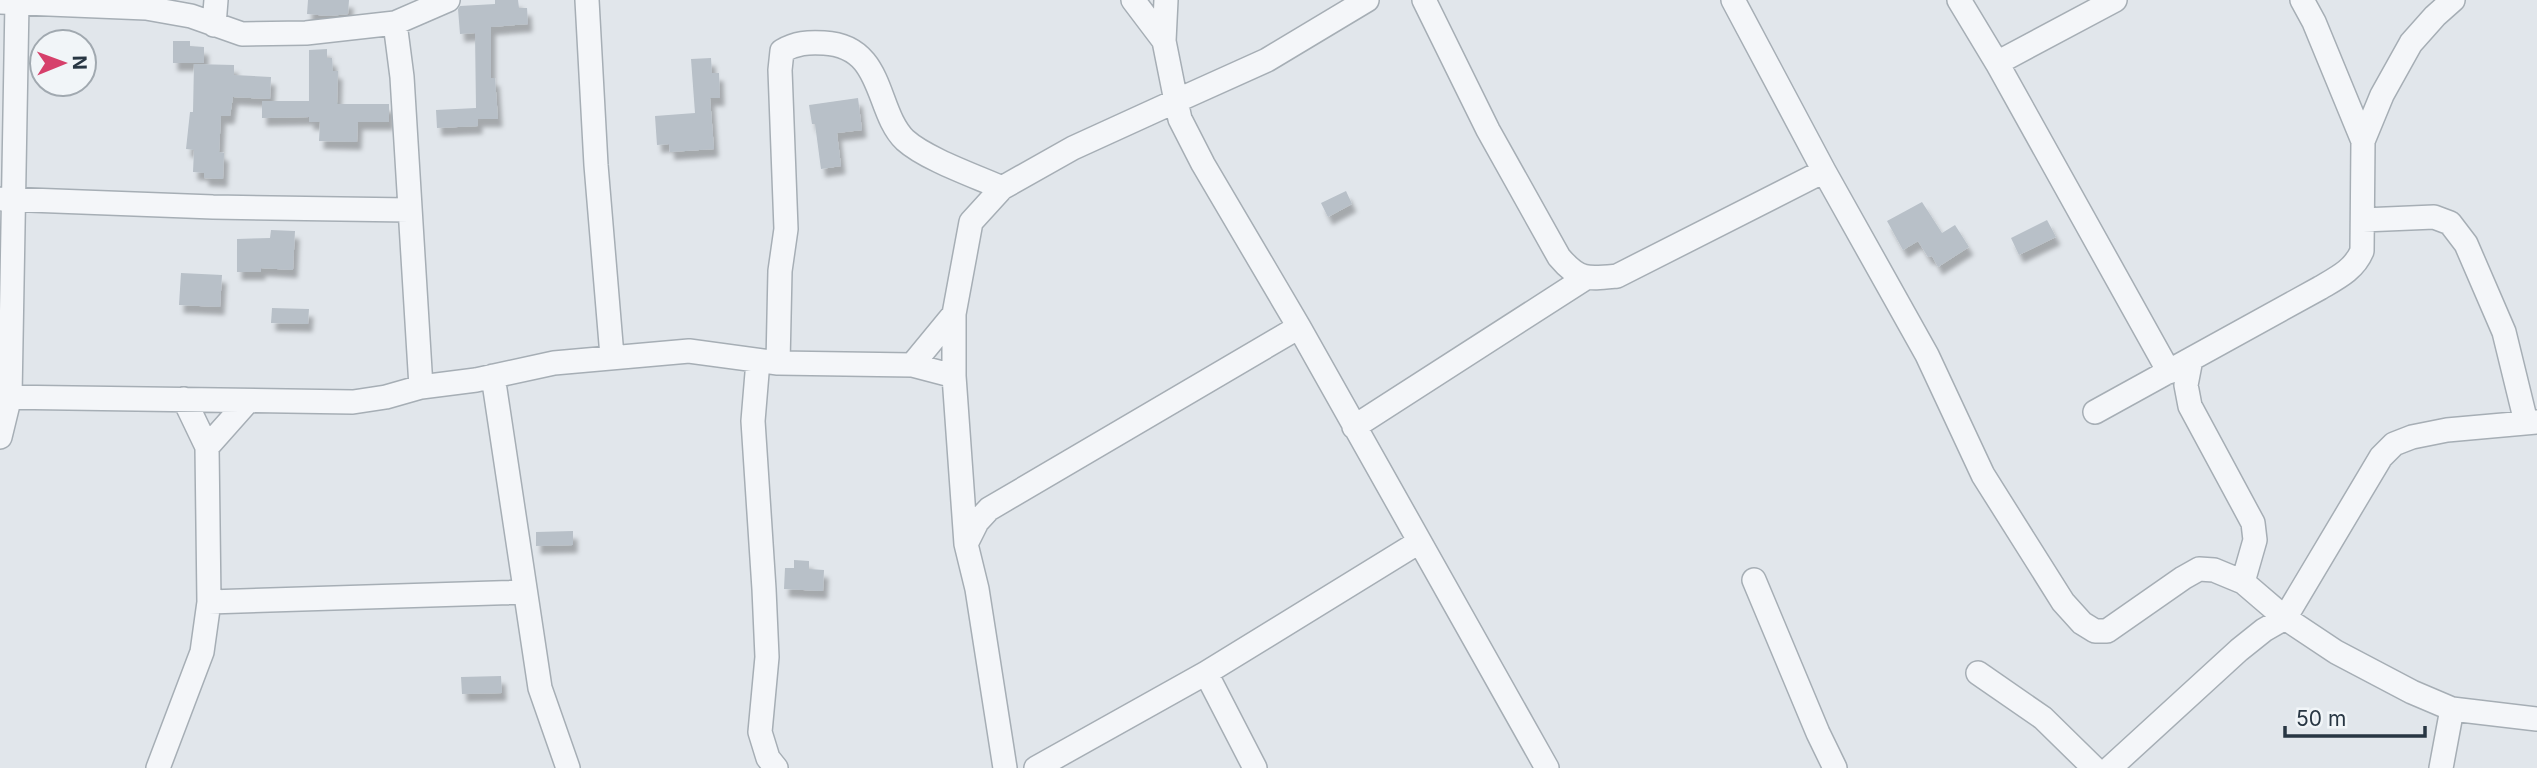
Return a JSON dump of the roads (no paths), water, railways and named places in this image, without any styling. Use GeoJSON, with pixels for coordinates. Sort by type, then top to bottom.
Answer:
{"type":"FeatureCollection","features":[{"type":"Feature","properties":{"kind":"street"},"geometry":{"type":"LineString","coordinates":[[214,25],[216,0]]}},
{"type":"Feature","properties":{"kind":"street"},"geometry":{"type":"LineString","coordinates":[[0,437],[5,397],[9,2],[146,8],[191,16],[242,34],[306,33],[395,23],[448,0]]}},
{"type":"Feature","properties":{"kind":"street"},"geometry":{"type":"LineString","coordinates":[[587,0],[596,165],[612,356]]}},
{"type":"Feature","properties":{"kind":"street"},"geometry":{"type":"LineString","coordinates":[[1133,0],[1164,41]]}},
{"type":"Feature","properties":{"kind":"street"},"geometry":{"type":"LineString","coordinates":[[1166,0],[1164,41],[1180,119],[1203,164],[1547,768]]}},
{"type":"Feature","properties":{"kind":"street"},"geometry":{"type":"LineString","coordinates":[[1005,768],[977,589],[966,544],[954,376],[954,314],[971,222],[1002,188],[1073,148],[1267,60],[1367,0]]}},
{"type":"Feature","properties":{"kind":"street"},"geometry":{"type":"LineString","coordinates":[[1424,0],[1488,130],[1559,257],[1567,268],[1584,279]]}},
{"type":"Feature","properties":{"kind":"street"},"geometry":{"type":"LineString","coordinates":[[1733,0],[1824,171],[1927,355],[1983,475],[2063,602],[2082,623],[2095,631],[2107,631],[2183,578],[2199,569],[2214,570],[2243,582],[2285,618],[2374,674],[2452,709],[2537,719]]}},
{"type":"Feature","properties":{"kind":"street"},"geometry":{"type":"LineString","coordinates":[[1959,0],[1997,63],[2169,372]]}},
{"type":"Feature","properties":{"kind":"street"},"geometry":{"type":"LineString","coordinates":[[1997,63],[2115,0]]}},
{"type":"Feature","properties":{"kind":"street"},"geometry":{"type":"LineString","coordinates":[[2095,412],[2343,275],[2357,263],[2362,251],[2363,141],[2314,22],[2302,0]]}},
{"type":"Feature","properties":{"kind":"street"},"geometry":{"type":"LineString","coordinates":[[2363,141],[2382,95],[2411,43],[2453,0]]}},
{"type":"Feature","properties":{"kind":"street"},"geometry":{"type":"LineString","coordinates":[[395,23],[402,78],[421,387]]}},
{"type":"Feature","properties":{"kind":"street"},"geometry":{"type":"LineString","coordinates":[[776,768],[768,758],[760,732],[766,657],[753,421],[768,362],[786,229],[780,70],[782,51],[804,42],[833,43],[854,52],[866,65],[882,93],[895,130],[909,143],[1002,188]]}},
{"type":"Feature","properties":{"kind":"street"},"geometry":{"type":"LineString","coordinates":[[1354,427],[1584,279],[1617,276],[1824,171]]}},
{"type":"Feature","properties":{"kind":"street"},"geometry":{"type":"LineString","coordinates":[[8,199],[212,207],[409,209]]}},
{"type":"Feature","properties":{"kind":"street"},"geometry":{"type":"LineString","coordinates":[[2110,768],[2239,650],[2263,630],[2285,618],[2381,457],[2394,444],[2447,430],[2531,422],[2504,332],[2466,244],[2450,223],[2434,217],[2363,220]]}},
{"type":"Feature","properties":{"kind":"street"},"geometry":{"type":"LineString","coordinates":[[912,365],[954,314]]}},
{"type":"Feature","properties":{"kind":"street"},"geometry":{"type":"LineString","coordinates":[[966,544],[977,522],[989,509],[1298,327]]}},
{"type":"Feature","properties":{"kind":"street"},"geometry":{"type":"LineString","coordinates":[[5,397],[353,402],[554,363],[689,351],[768,362],[912,365],[954,376]]}},
{"type":"Feature","properties":{"kind":"street"},"geometry":{"type":"LineString","coordinates":[[2191,359],[2186,385],[2190,406],[2253,523],[2255,540],[2243,582]]}},
{"type":"Feature","properties":{"kind":"street"},"geometry":{"type":"LineString","coordinates":[[493,376],[540,688],[568,768]]}},
{"type":"Feature","properties":{"kind":"street"},"geometry":{"type":"LineString","coordinates":[[158,768],[202,652],[209,602],[207,447],[184,399]]}},
{"type":"Feature","properties":{"kind":"street"},"geometry":{"type":"LineString","coordinates":[[207,447],[248,401]]}},
{"type":"Feature","properties":{"kind":"street"},"geometry":{"type":"LineString","coordinates":[[962,495],[989,509]]}},
{"type":"Feature","properties":{"kind":"street"},"geometry":{"type":"LineString","coordinates":[[1036,768],[1206,673],[1419,542]]}},
{"type":"Feature","properties":{"kind":"street"},"geometry":{"type":"LineString","coordinates":[[1755,580],[1835,768]]}},
{"type":"Feature","properties":{"kind":"street"},"geometry":{"type":"LineString","coordinates":[[209,602],[525,592]]}},
{"type":"Feature","properties":{"kind":"street"},"geometry":{"type":"LineString","coordinates":[[1206,673],[1255,768]]}},
{"type":"Feature","properties":{"kind":"street"},"geometry":{"type":"LineString","coordinates":[[1978,673],[2043,718],[2094,768]]}},
{"type":"Feature","properties":{"kind":"street"},"geometry":{"type":"LineString","coordinates":[[2441,768],[2452,709]]}}]}
